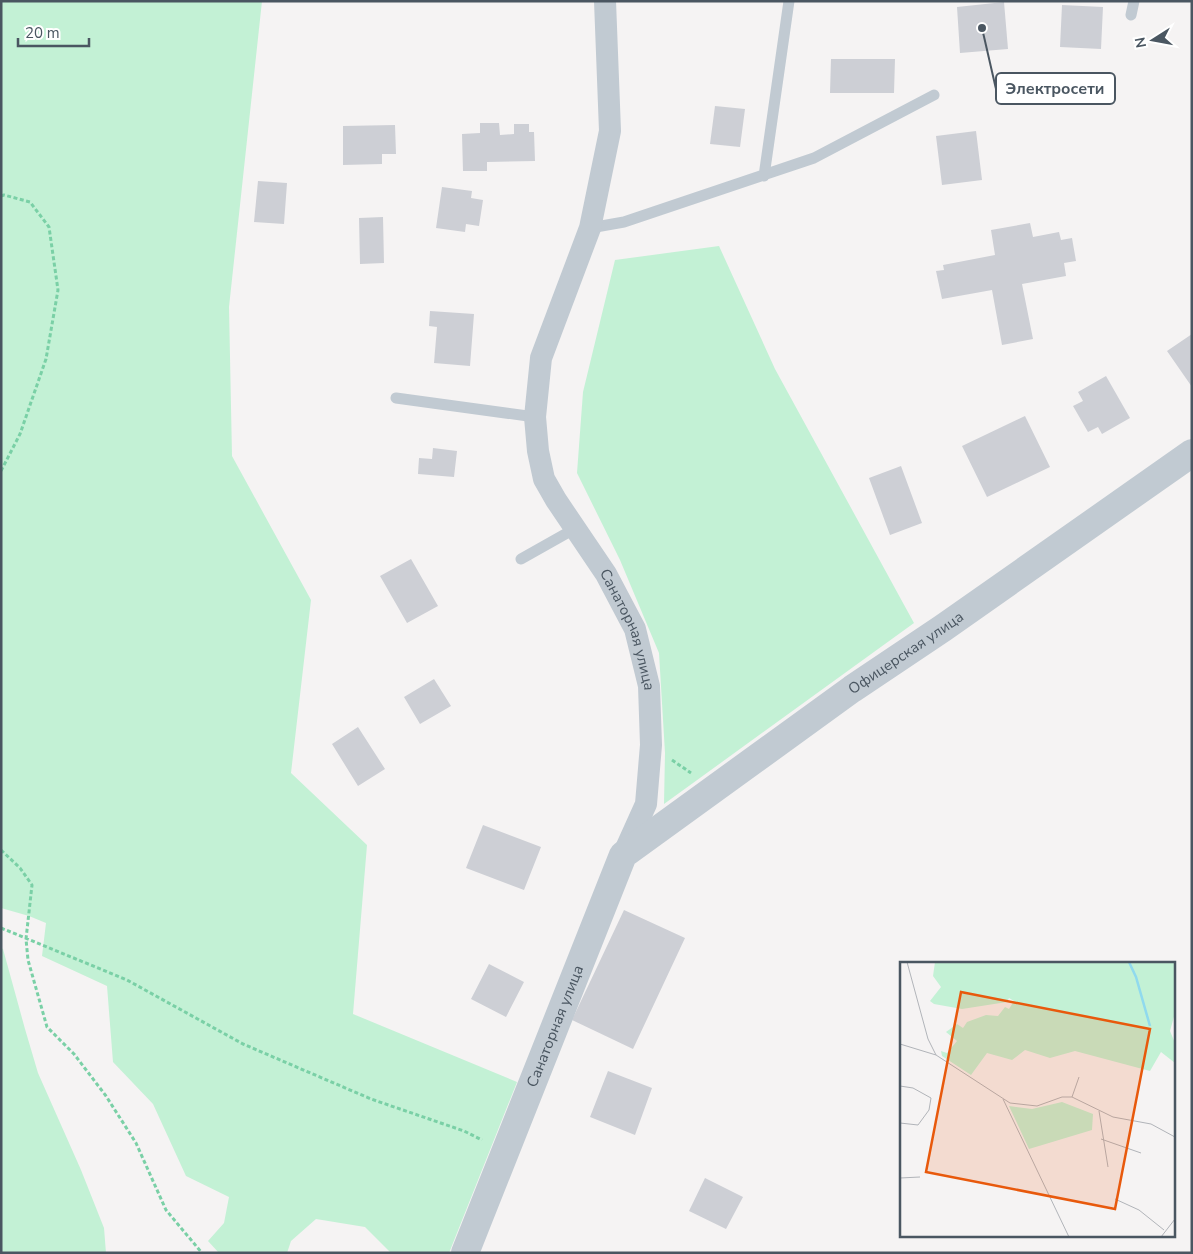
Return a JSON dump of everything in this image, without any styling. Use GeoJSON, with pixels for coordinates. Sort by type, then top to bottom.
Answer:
{"type":"FeatureCollection","features":[{"type":"Feature","properties":{"kind":"street","name":"Санаторная улица"},"geometry":{"type":"LineString","coordinates":[[465,1253],[623,856],[646,804],[651,745],[649,686],[635,629],[606,574],[544,479],[538,451],[535,417],[541,358],[590,228],[610,131],[605,1]]}},
{"type":"Feature","properties":{"kind":"street","name":"Офицерская улица"},"geometry":{"type":"LineString","coordinates":[[623,856],[852,689],[951,623],[1192,453]]}},
{"type":"Feature","properties":{"kind":"lane"},"geometry":{"type":"LineString","coordinates":[[764,176],[790,1]]}},
{"type":"Feature","properties":{"kind":"lane"},"geometry":{"type":"LineString","coordinates":[[1131,15],[1134,1]]}},
{"type":"Feature","properties":{"kind":"lane"},"geometry":{"type":"LineString","coordinates":[[590,228],[624,222],[814,158],[934,95]]}},
{"type":"Feature","properties":{"kind":"lane"},"geometry":{"type":"LineString","coordinates":[[396,398],[535,417]]}},
{"type":"Feature","properties":{"kind":"lane"},"geometry":{"type":"LineString","coordinates":[[521,559],[576,528]]}},
{"type":"Feature","properties":{"kind":"path"},"geometry":{"type":"LineString","coordinates":[[1,196],[4,195],[30,202],[49,227],[58,290],[46,359],[20,434],[1,471]]}},
{"type":"Feature","properties":{"kind":"path"},"geometry":{"type":"LineString","coordinates":[[651,745],[686,771],[718,787]]}},
{"type":"Feature","properties":{"kind":"path"},"geometry":{"type":"LineString","coordinates":[[1,850],[20,868],[32,885],[26,939],[28,960],[47,1027],[74,1054],[106,1096],[136,1143],[166,1210],[202,1253]]}},
{"type":"Feature","properties":{"kind":"path"},"geometry":{"type":"LineString","coordinates":[[1,928],[127,980],[243,1044],[371,1099],[464,1131],[505,1152]]}},
{"type":"Feature","properties":{"kind":"green space"},"geometry":{"type":"Polygon","coordinates":[[[1,1],[262,1],[229,307],[232,456],[311,600],[291,773],[367,845],[353,1014],[517,1082],[449,1253],[391,1253],[365,1227],[316,1219],[291,1241],[287,1253],[219,1253],[208,1241],[224,1223],[229,1197],[186,1176],[153,1104],[113,1062],[107,986],[42,956],[46,923],[1,908],[1,1]]]}},
{"type":"Feature","properties":{"kind":"green space"},"geometry":{"type":"Polygon","coordinates":[[[719,246],[775,369],[914,623],[664,804],[665,753],[659,653],[620,560],[577,473],[583,392],[615,260],[719,246]]]}},
{"type":"Feature","properties":{"kind":"green space"},"geometry":{"type":"Polygon","coordinates":[[[1,948],[3,949],[38,1073],[81,1170],[104,1228],[106,1253],[1,1253],[1,948]]]}},
{"type":"Feature","properties":{"kind":"building"},"geometry":{"type":"Polygon","coordinates":[[[1004,2],[1008,49],[960,53],[957,7],[1004,2]]]}},
{"type":"Feature","properties":{"kind":"building"},"geometry":{"type":"Polygon","coordinates":[[[1062,5],[1103,7],[1101,49],[1060,47],[1062,5]]]}},
{"type":"Feature","properties":{"kind":"building"},"geometry":{"type":"Polygon","coordinates":[[[831,59],[895,59],[894,93],[830,93],[831,59]]]}},
{"type":"Feature","properties":{"kind":"building"},"geometry":{"type":"Polygon","coordinates":[[[715,106],[745,109],[740,147],[710,144],[715,106]]]}},
{"type":"Feature","properties":{"kind":"building"},"geometry":{"type":"Polygon","coordinates":[[[480,123],[499,123],[500,135],[514,134],[514,124],[529,124],[529,132],[534,132],[535,161],[487,162],[487,171],[463,171],[462,134],[480,133],[480,123]]]}},
{"type":"Feature","properties":{"kind":"building"},"geometry":{"type":"Polygon","coordinates":[[[395,125],[396,154],[382,154],[382,164],[343,165],[343,126],[395,125]]]}},
{"type":"Feature","properties":{"kind":"building"},"geometry":{"type":"Polygon","coordinates":[[[976,131],[982,180],[942,185],[936,136],[976,131]]]}},
{"type":"Feature","properties":{"kind":"building"},"geometry":{"type":"Polygon","coordinates":[[[258,181],[287,183],[284,224],[254,222],[258,181]]]}},
{"type":"Feature","properties":{"kind":"building"},"geometry":{"type":"Polygon","coordinates":[[[442,187],[472,191],[471,198],[483,200],[479,226],[466,224],[465,232],[436,228],[442,187]]]}},
{"type":"Feature","properties":{"kind":"building"},"geometry":{"type":"Polygon","coordinates":[[[383,217],[384,263],[360,264],[359,218],[383,217]]]}},
{"type":"Feature","properties":{"kind":"building"},"geometry":{"type":"Polygon","coordinates":[[[1030,223],[1033,237],[1059,232],[1061,240],[1072,238],[1076,261],[1064,263],[1066,276],[1022,284],[1033,339],[1002,345],[992,290],[942,299],[936,271],[944,270],[943,265],[995,255],[991,230],[1030,223]]]}},
{"type":"Feature","properties":{"kind":"building"},"geometry":{"type":"Polygon","coordinates":[[[430,311],[474,314],[470,366],[434,363],[437,327],[429,326],[430,311]]]}},
{"type":"Feature","properties":{"kind":"building"},"geometry":{"type":"Polygon","coordinates":[[[1192,334],[1192,387],[1167,351],[1192,334]]]}},
{"type":"Feature","properties":{"kind":"building"},"geometry":{"type":"Polygon","coordinates":[[[1106,376],[1130,418],[1102,434],[1098,427],[1088,432],[1073,406],[1083,401],[1078,392],[1106,376]]]}},
{"type":"Feature","properties":{"kind":"building"},"geometry":{"type":"Polygon","coordinates":[[[1025,416],[1050,467],[987,497],[962,446],[1025,416]]]}},
{"type":"Feature","properties":{"kind":"building"},"geometry":{"type":"Polygon","coordinates":[[[433,448],[457,451],[454,477],[418,474],[419,458],[432,459],[433,448]]]}},
{"type":"Feature","properties":{"kind":"building"},"geometry":{"type":"Polygon","coordinates":[[[901,466],[922,523],[890,535],[869,478],[901,466]]]}},
{"type":"Feature","properties":{"kind":"building"},"geometry":{"type":"Polygon","coordinates":[[[411,559],[438,606],[407,623],[380,576],[411,559]]]}},
{"type":"Feature","properties":{"kind":"building"},"geometry":{"type":"Polygon","coordinates":[[[434,679],[451,706],[420,724],[404,697],[434,679]]]}},
{"type":"Feature","properties":{"kind":"building"},"geometry":{"type":"Polygon","coordinates":[[[358,727],[385,769],[358,786],[332,744],[358,727]]]}},
{"type":"Feature","properties":{"kind":"building"},"geometry":{"type":"Polygon","coordinates":[[[483,825],[541,847],[524,890],[466,868],[483,825]]]}},
{"type":"Feature","properties":{"kind":"building"},"geometry":{"type":"Polygon","coordinates":[[[624,910],[685,938],[633,1049],[572,1020],[624,910]]]}},
{"type":"Feature","properties":{"kind":"building"},"geometry":{"type":"Polygon","coordinates":[[[489,964],[524,982],[506,1017],[471,999],[489,964]]]}},
{"type":"Feature","properties":{"kind":"building"},"geometry":{"type":"Polygon","coordinates":[[[608,1071],[652,1088],[635,1135],[590,1117],[608,1071]]]}},
{"type":"Feature","properties":{"kind":"building"},"geometry":{"type":"Polygon","coordinates":[[[705,1178],[743,1197],[726,1229],[689,1211],[705,1178]]]}},
{"type":"Feature","properties":{"kind":"place","name":"Электросети"},"geometry":{"type":"Point","coordinates":[982,28]}}]}
